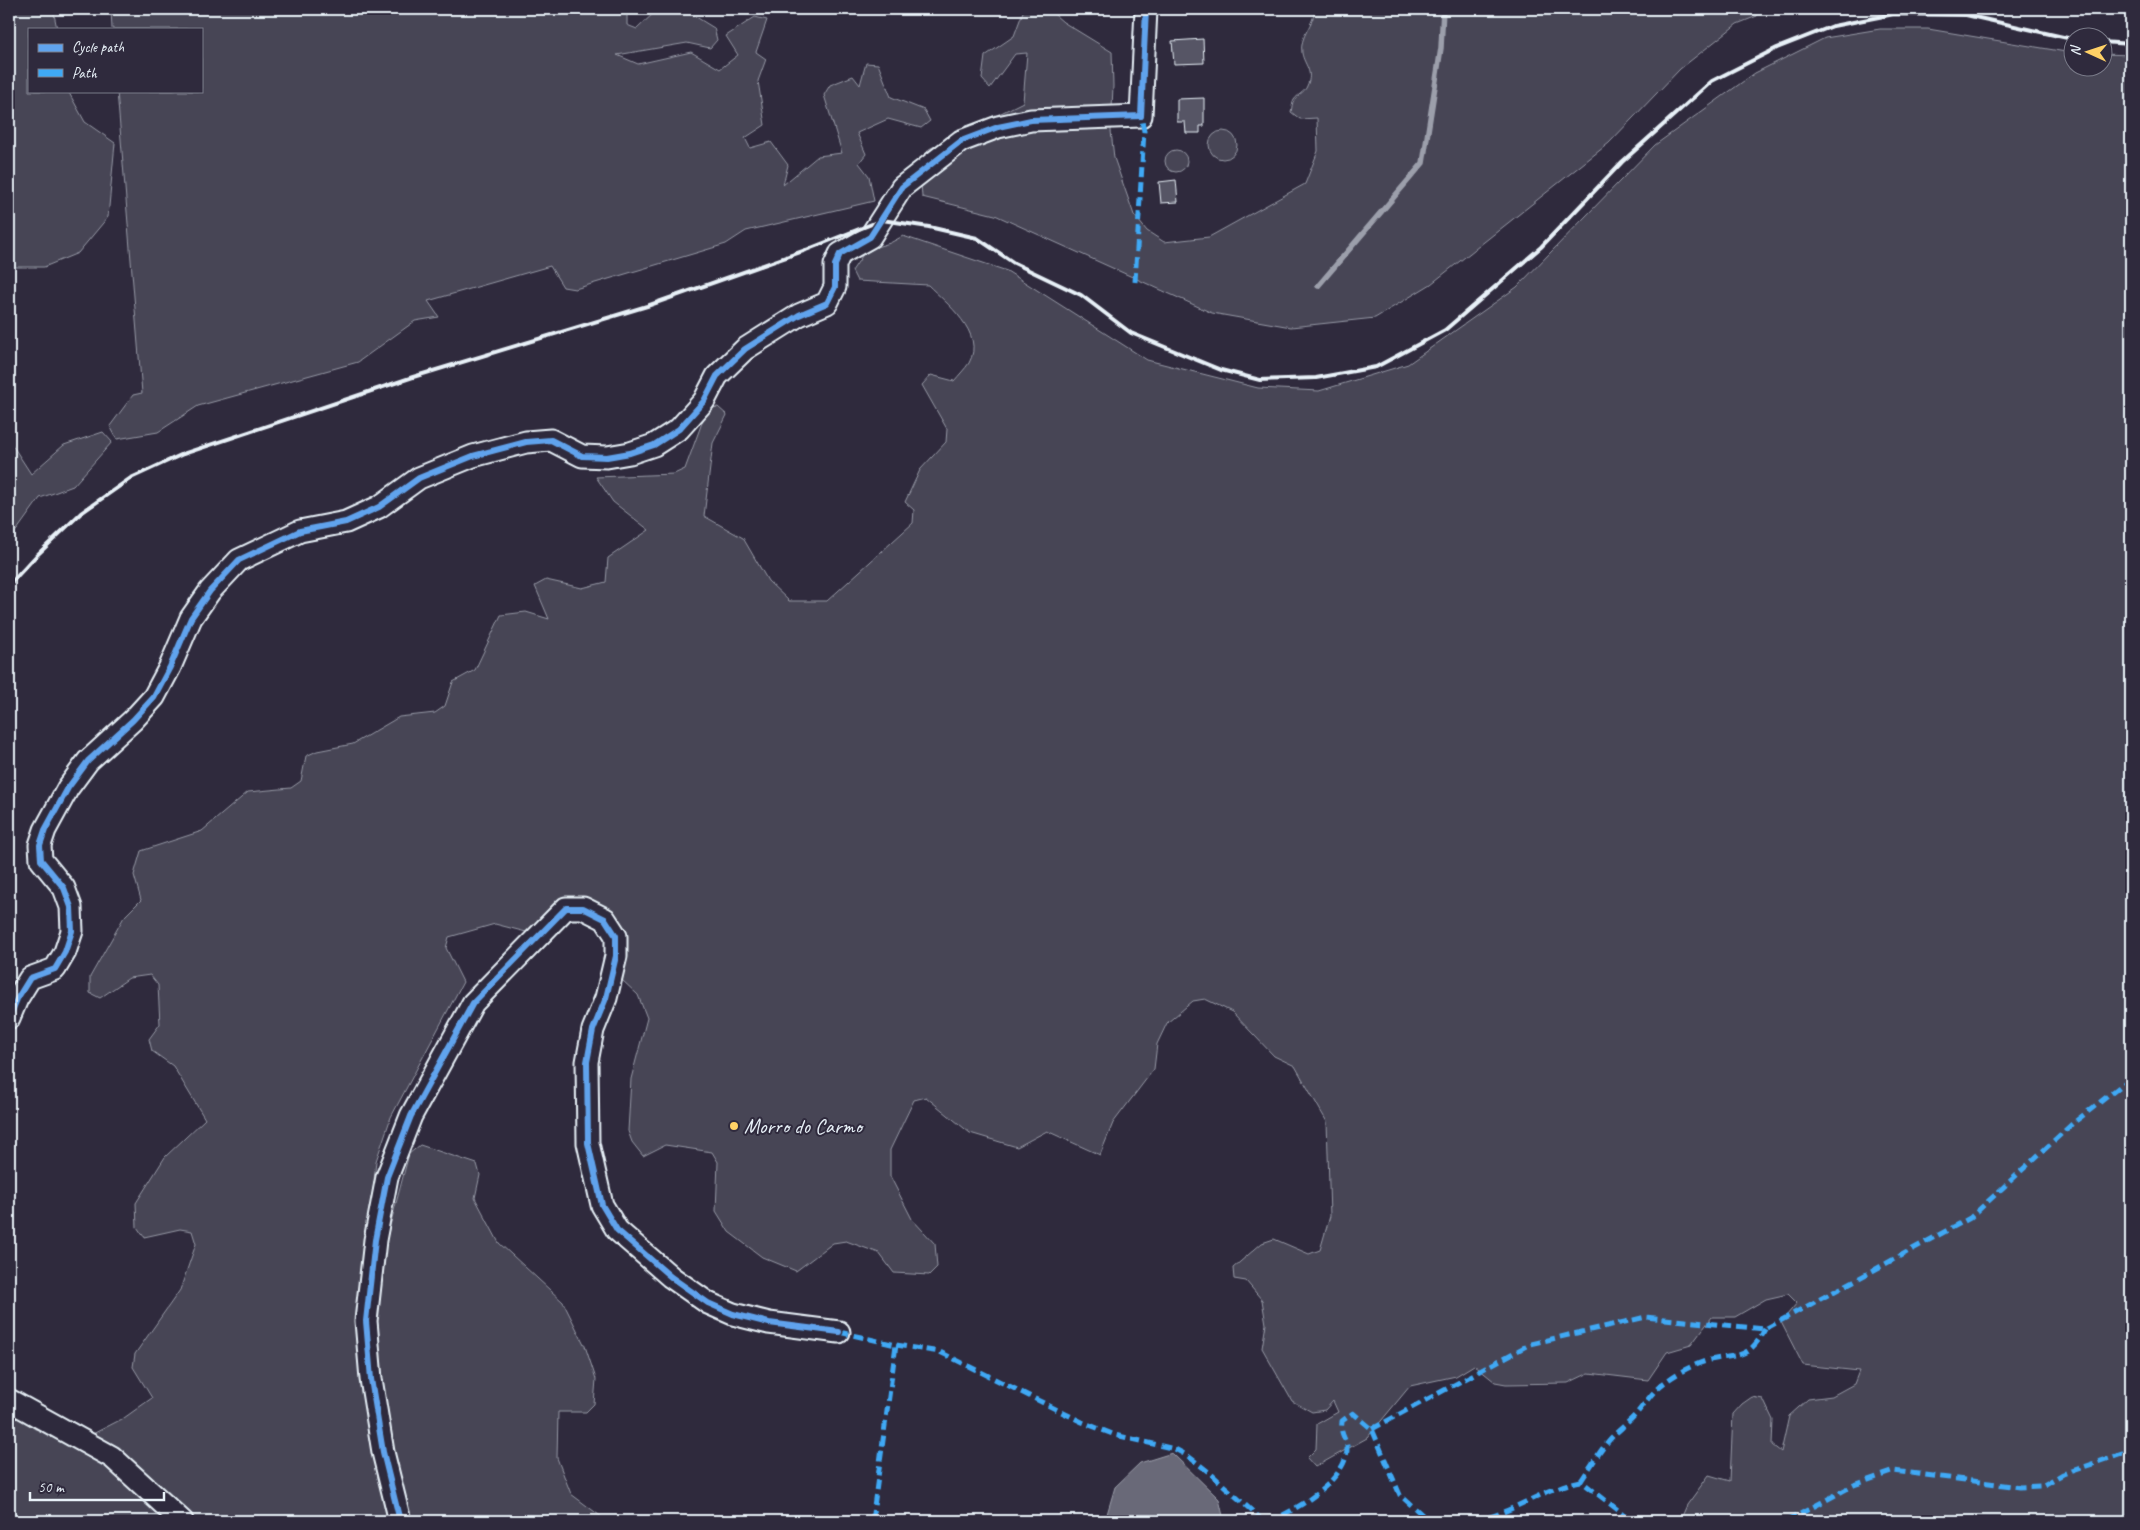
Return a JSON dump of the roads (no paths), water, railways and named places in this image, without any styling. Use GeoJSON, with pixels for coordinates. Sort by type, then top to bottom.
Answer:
{"type":"FeatureCollection","features":[{"type":"Feature","properties":{"kind":"street"},"geometry":{"type":"LineString","coordinates":[[9,1018],[16,999],[30,978],[55,969],[65,952],[72,931],[70,907],[64,888],[41,860],[40,845],[45,830],[68,788],[88,761],[133,720],[154,697],[170,667],[191,618],[210,591],[238,560],[300,531],[346,522],[379,506],[419,478],[473,456],[526,442],[552,440],[582,456],[608,457],[630,453],[654,445],[679,429],[704,401],[717,376],[745,350],[799,315],[827,302],[835,287],[835,265],[840,254],[870,237],[902,187],[961,141],[998,127],[1031,120],[1141,116],[1146,9]]}},
{"type":"Feature","properties":{"kind":"street"},"geometry":{"type":"LineString","coordinates":[[400,1521],[383,1452],[370,1379],[366,1321],[375,1240],[387,1177],[410,1116],[473,1003],[566,908],[583,908],[605,919],[616,936],[616,956],[606,998],[593,1030],[587,1062],[588,1143],[602,1205],[617,1230],[671,1277],[708,1303],[733,1314],[770,1323],[839,1332]]}},
{"type":"Feature","properties":{"kind":"street"},"geometry":{"type":"LineString","coordinates":[[9,1400],[112,1458],[182,1521]]}},
{"type":"Feature","properties":{"kind":"water"},"geometry":{"type":"Polygon","coordinates":[[[1172,1453],[1219,1499],[1223,1516],[1219,1521],[1105,1521],[1115,1487],[1140,1463],[1172,1453]]]}},
{"type":"Feature","properties":{"kind":"waterway"},"geometry":{"type":"LineString","coordinates":[[1318,286],[1423,163],[1441,48],[1443,9]]}},
{"type":"Feature","properties":{"kind":"railway"},"geometry":{"type":"LineString","coordinates":[[9,585],[81,513],[131,478],[183,454],[413,377],[647,306],[806,250],[882,220],[929,227],[977,238],[1014,263],[1081,295],[1131,333],[1221,370],[1260,380],[1316,378],[1376,367],[1445,330],[1541,247],[1622,162],[1712,81],[1777,48],[1833,26],[1894,14],[1966,15],[2062,37]]}},
{"type":"Feature","properties":{"kind":"railway"},"geometry":{"type":"LineString","coordinates":[[2112,43],[2131,44]]}},
{"type":"Feature","properties":{"kind":"place","name":"Morro do Carmo"},"geometry":{"type":"Point","coordinates":[734,1126]}}]}
